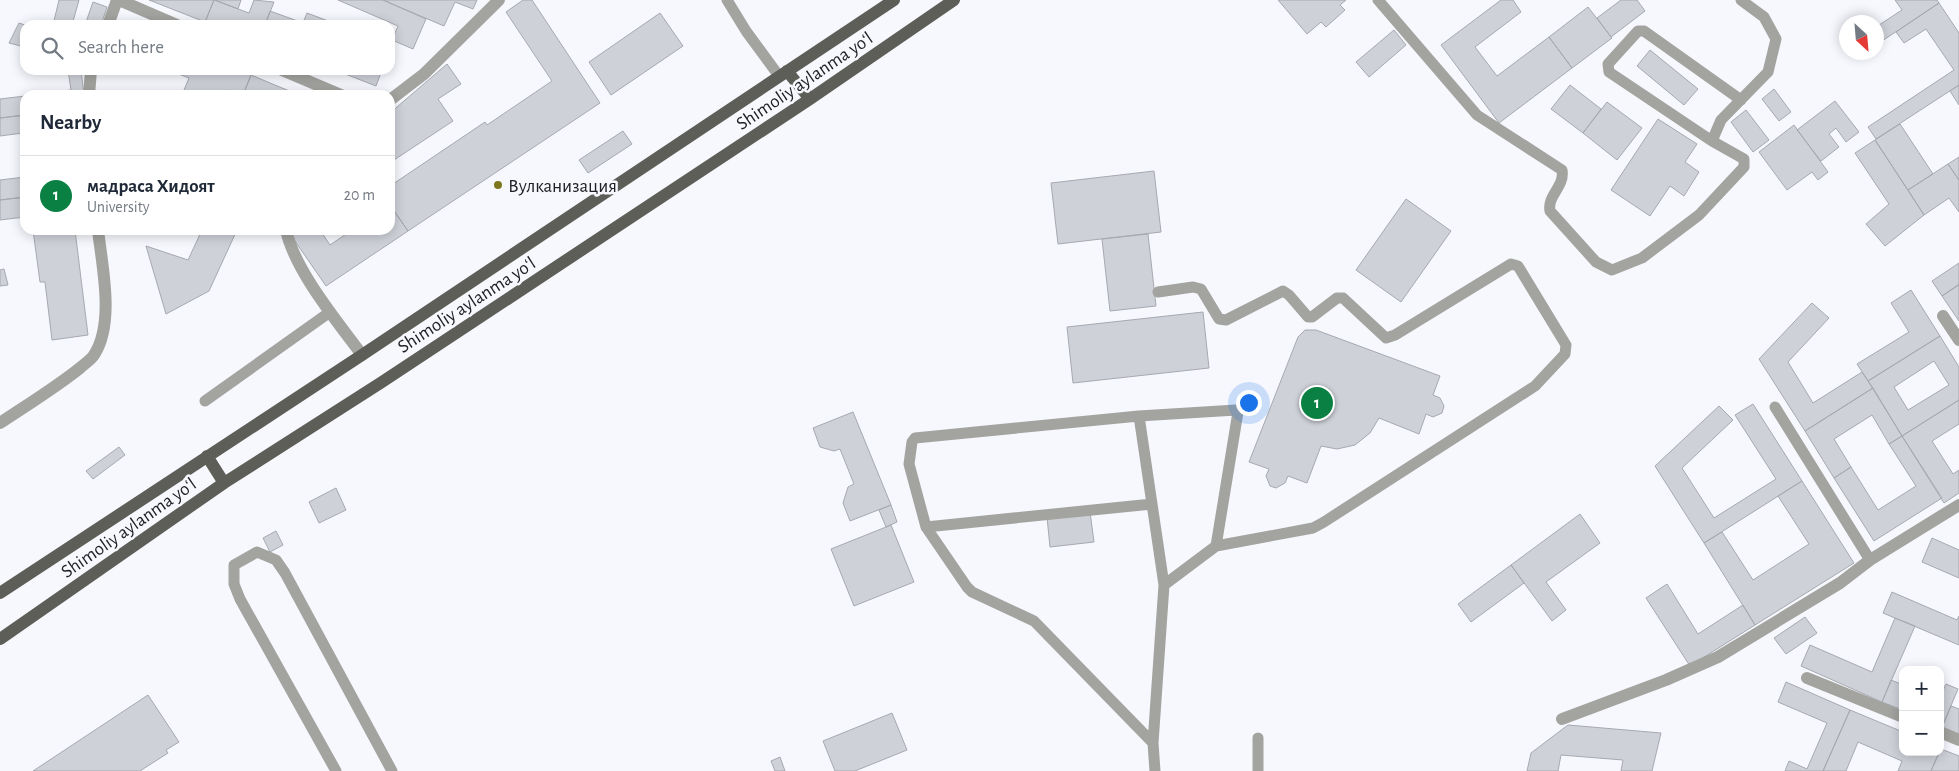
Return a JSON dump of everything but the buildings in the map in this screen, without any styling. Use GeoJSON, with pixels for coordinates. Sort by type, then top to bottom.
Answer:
{"type":"FeatureCollection","features":[{"type":"Feature","properties":{"kind":"main road","name":"Shimoliy aylanma yoʻl"},"geometry":{"type":"LineString","coordinates":[[0,593],[362,355],[894,0]]}},
{"type":"Feature","properties":{"kind":"main road","name":"Shimoliy aylanma yoʻl"},"geometry":{"type":"LineString","coordinates":[[0,639],[224,483],[390,377],[810,100],[954,0]]}},
{"type":"Feature","properties":{"kind":"main road"},"geometry":{"type":"LineString","coordinates":[[783,74],[810,100]]}},
{"type":"Feature","properties":{"kind":"main road"},"geometry":{"type":"LineString","coordinates":[[207,456],[224,483]]}},
{"type":"Feature","properties":{"kind":"street"},"geometry":{"type":"LineString","coordinates":[[110,20],[118,0],[165,20]]}},
{"type":"Feature","properties":{"kind":"street"},"geometry":{"type":"LineString","coordinates":[[395,96],[424,74],[499,0]]}},
{"type":"Feature","properties":{"kind":"street"},"geometry":{"type":"LineString","coordinates":[[89,90],[91,75]]}},
{"type":"Feature","properties":{"kind":"street"},"geometry":{"type":"LineString","coordinates":[[294,75],[329,90]]}},
{"type":"Feature","properties":{"kind":"street"},"geometry":{"type":"LineString","coordinates":[[0,422],[73,373],[93,357],[100,342],[104,326],[105,282],[99,235]]}},
{"type":"Feature","properties":{"kind":"street"},"geometry":{"type":"LineString","coordinates":[[288,235],[296,259],[330,312],[362,355]]}},
{"type":"Feature","properties":{"kind":"street"},"geometry":{"type":"LineString","coordinates":[[1943,316],[1959,340]]}},
{"type":"Feature","properties":{"kind":"street"},"geometry":{"type":"LineString","coordinates":[[1562,719],[1666,680],[1718,657],[1840,583],[1870,560],[1959,505]]}},
{"type":"Feature","properties":{"kind":"street"},"geometry":{"type":"LineString","coordinates":[[1807,678],[1899,715]]}},
{"type":"Feature","properties":{"kind":"street"},"geometry":{"type":"LineString","coordinates":[[1944,734],[1959,740]]}},
{"type":"Feature","properties":{"kind":"lane"},"geometry":{"type":"LineString","coordinates":[[727,0],[746,31],[783,74]]}},
{"type":"Feature","properties":{"kind":"lane"},"geometry":{"type":"LineString","coordinates":[[1378,0],[1477,115],[1562,170],[1564,178],[1549,204],[1550,211],[1596,262],[1612,270],[1642,258],[1699,215],[1744,168],[1744,159],[1712,141],[1609,72],[1608,64],[1638,31],[1644,31],[1741,100]]}},
{"type":"Feature","properties":{"kind":"lane"},"geometry":{"type":"LineString","coordinates":[[1712,141],[1720,120],[1768,72],[1776,39],[1764,17],[1741,0]]}},
{"type":"Feature","properties":{"kind":"lane"},"geometry":{"type":"LineString","coordinates":[[1158,292],[1193,287],[1201,289],[1219,319],[1226,320],[1282,291],[1289,295],[1308,317],[1312,318],[1337,298],[1343,298],[1386,338],[1395,335],[1511,264],[1518,266],[1566,345],[1565,354],[1535,386],[1324,522],[1313,528],[1216,546],[1164,585]]}},
{"type":"Feature","properties":{"kind":"lane"},"geometry":{"type":"LineString","coordinates":[[205,401],[330,312]]}},
{"type":"Feature","properties":{"kind":"lane"},"geometry":{"type":"LineString","coordinates":[[1775,407],[1870,560]]}},
{"type":"Feature","properties":{"kind":"lane"},"geometry":{"type":"LineString","coordinates":[[1153,743],[1034,621],[967,588],[926,527],[909,464],[912,442],[915,438],[1140,416],[1236,410],[1238,412],[1216,546]]}},
{"type":"Feature","properties":{"kind":"lane"},"geometry":{"type":"LineString","coordinates":[[1140,416],[1164,585],[1153,743],[1155,771]]}},
{"type":"Feature","properties":{"kind":"lane"},"geometry":{"type":"LineString","coordinates":[[926,527],[1152,504]]}},
{"type":"Feature","properties":{"kind":"lane"},"geometry":{"type":"LineString","coordinates":[[336,771],[240,599],[234,584],[234,565],[257,552],[276,560],[285,573],[392,771]]}},
{"type":"Feature","properties":{"kind":"lane"},"geometry":{"type":"LineString","coordinates":[[1258,738],[1258,771]]}},
{"type":"Feature","properties":{"kind":"place","name":"Вулканизация"},"geometry":{"type":"Point","coordinates":[498,185]}},
{"type":"Feature","properties":{"kind":"place","name":"мадраса Хидоят"},"geometry":{"type":"Point","coordinates":[1317,403]}}]}
